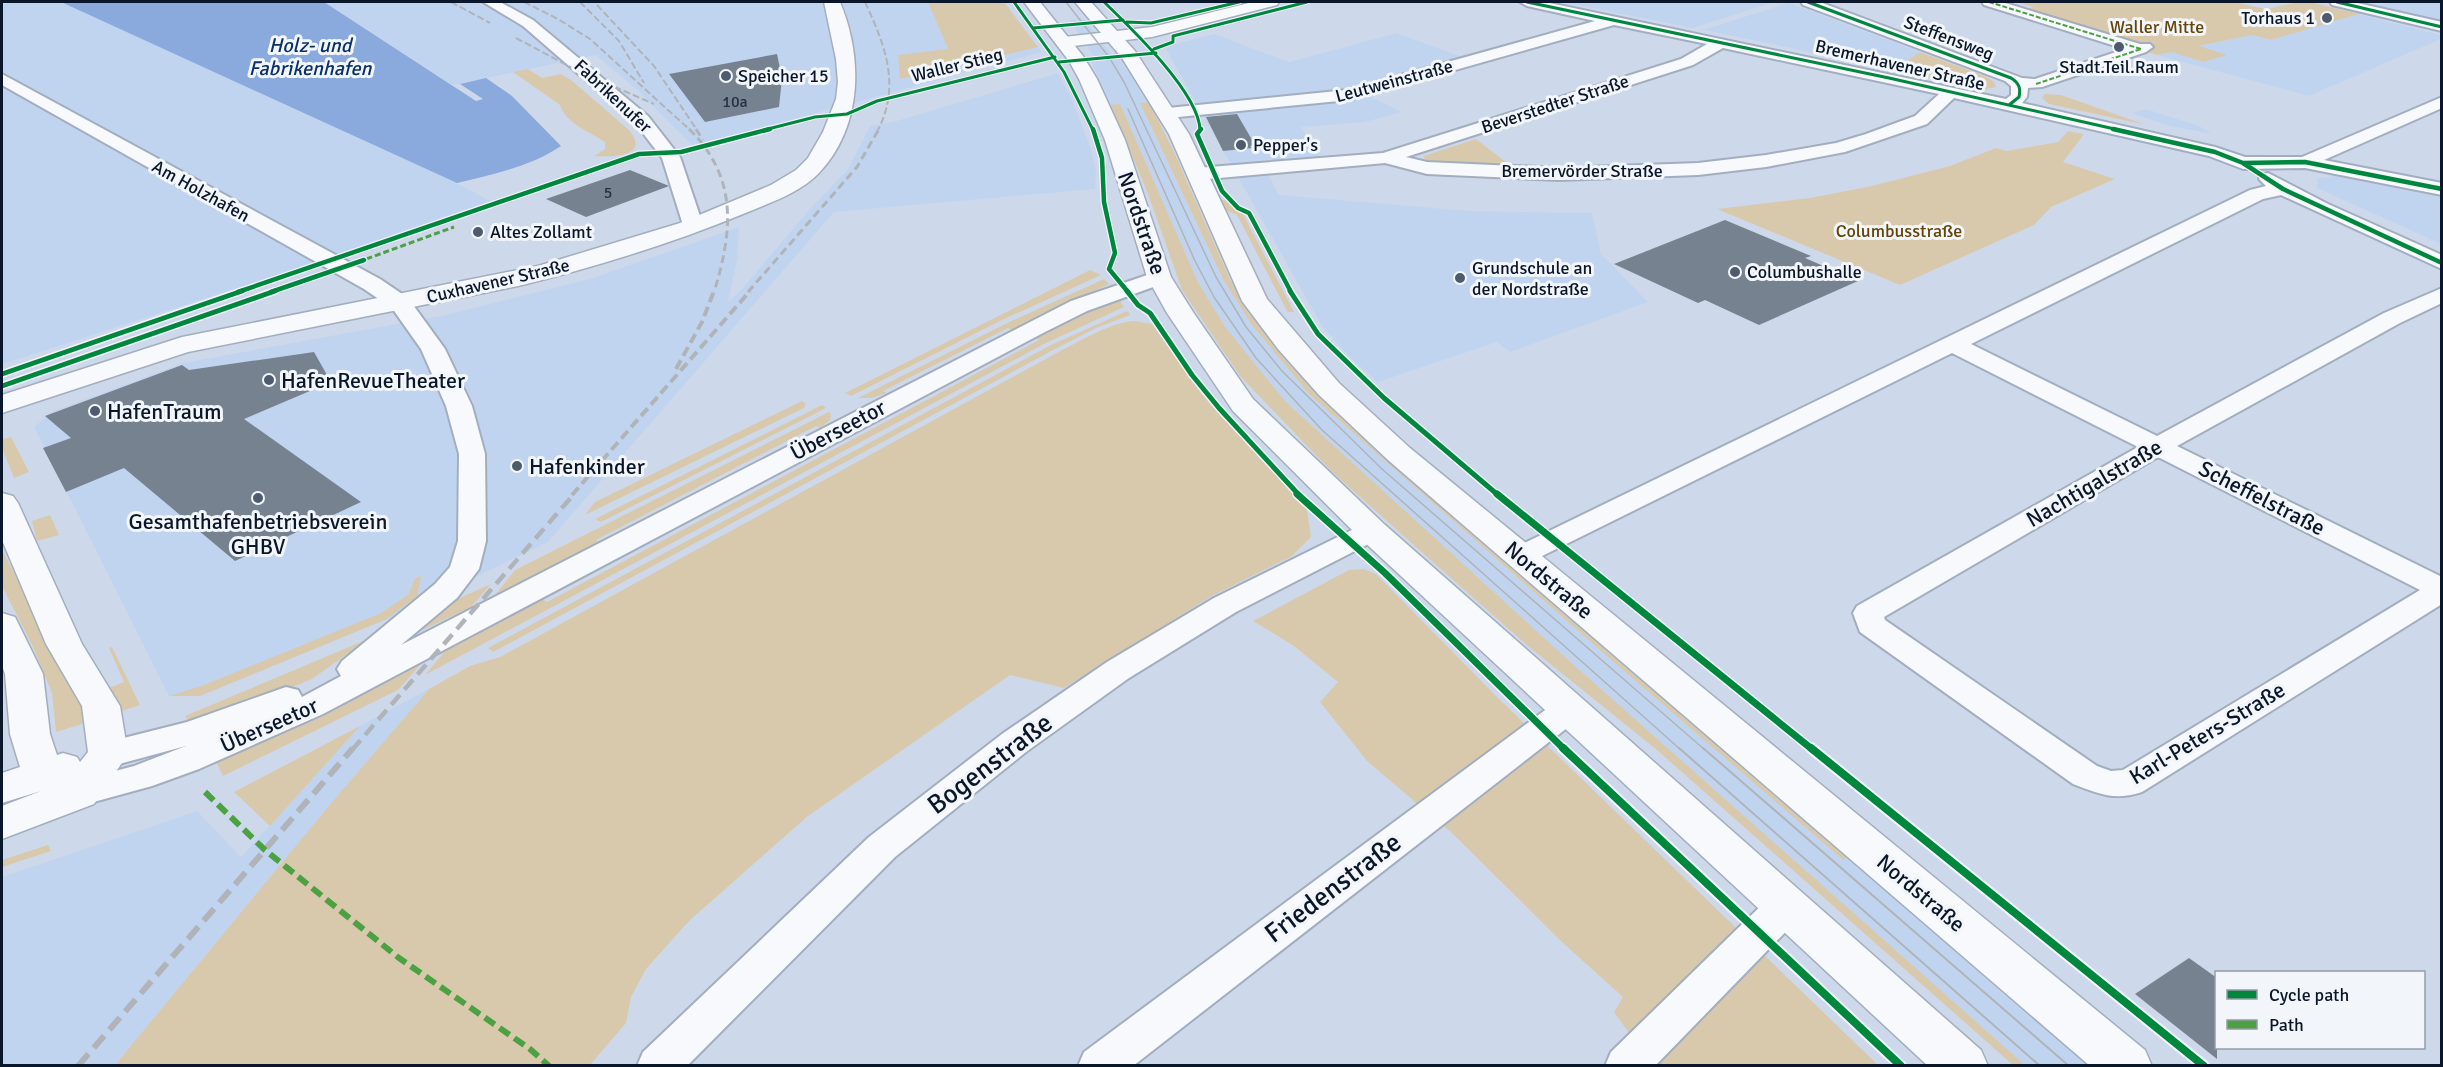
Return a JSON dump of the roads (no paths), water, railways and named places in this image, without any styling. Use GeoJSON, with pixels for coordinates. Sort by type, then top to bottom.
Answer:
{"type":"FeatureCollection","features":[{"type":"Feature","properties":{"kind":"main road","name":"Cuxhavener Straße"},"geometry":{"type":"LineString","coordinates":[[2,404],[182,345],[529,276],[601,256],[693,225],[777,192],[811,169],[828,146],[847,91],[840,21],[832,2]]}},
{"type":"Feature","properties":{"kind":"main road","name":"Nordstraße"},"geometry":{"type":"LineString","coordinates":[[1032,2],[1064,42],[1088,79],[1115,140],[1159,277],[1180,314],[1243,405],[1372,531],[1963,1065]]}},
{"type":"Feature","properties":{"kind":"main road","name":"Nordstraße"},"geometry":{"type":"LineString","coordinates":[[1083,2],[1114,37],[1146,79],[1167,114],[1255,301],[1329,389],[1399,454],[2127,1065]]}},
{"type":"Feature","properties":{"kind":"main road"},"geometry":{"type":"LineString","coordinates":[[1064,42],[1152,32],[1271,2]]}},
{"type":"Feature","properties":{"kind":"main road"},"geometry":{"type":"LineString","coordinates":[[2,503],[64,644],[101,706],[108,754],[80,793],[43,774],[30,734],[24,674],[2,625]]}},
{"type":"Feature","properties":{"kind":"main road","name":"Überseetor"},"geometry":{"type":"LineString","coordinates":[[2,788],[108,754]]}},
{"type":"Feature","properties":{"kind":"main road","name":"Überseetor"},"geometry":{"type":"LineString","coordinates":[[2,823],[80,793]]}},
{"type":"Feature","properties":{"kind":"street","name":"Fabrikenufer"},"geometry":{"type":"LineString","coordinates":[[490,2],[528,23],[568,54],[642,120],[671,157],[693,225]]}},
{"type":"Feature","properties":{"kind":"street","name":"Bremerhavener Straße"},"geometry":{"type":"LineString","coordinates":[[1527,2],[2009,105],[2215,152],[2243,163],[2305,162],[2442,189]]}},
{"type":"Feature","properties":{"kind":"street","name":"Steffensweg"},"geometry":{"type":"LineString","coordinates":[[1808,2],[2006,76],[2018,83],[2036,84],[2144,48],[1989,2]]}},
{"type":"Feature","properties":{"kind":"street"},"geometry":{"type":"LineString","coordinates":[[2337,2],[2442,27]]}},
{"type":"Feature","properties":{"kind":"street","name":"Leutweinstraße"},"geometry":{"type":"LineString","coordinates":[[1167,114],[1348,95],[1615,20]]}},
{"type":"Feature","properties":{"kind":"street","name":"Beverstedter Straße"},"geometry":{"type":"LineString","coordinates":[[1385,158],[1687,62],[1722,42]]}},
{"type":"Feature","properties":{"kind":"street","name":"Am Holzhafen"},"geometry":{"type":"LineString","coordinates":[[2,79],[372,284],[400,303]]}},
{"type":"Feature","properties":{"kind":"street"},"geometry":{"type":"LineString","coordinates":[[2009,105],[2019,97],[2018,83]]}},
{"type":"Feature","properties":{"kind":"street","name":"Bremervörder Straße"},"geometry":{"type":"LineString","coordinates":[[1197,174],[1385,158],[1427,168],[1560,174],[1698,169],[1839,148],[1872,138],[1921,120],[1951,92]]}},
{"type":"Feature","properties":{"kind":"street"},"geometry":{"type":"LineString","coordinates":[[2305,162],[2442,102]]}},
{"type":"Feature","properties":{"kind":"street"},"geometry":{"type":"LineString","coordinates":[[2243,163],[2283,189],[2442,263]]}},
{"type":"Feature","properties":{"kind":"street"},"geometry":{"type":"LineString","coordinates":[[1520,556],[2257,194],[2283,189]]}},
{"type":"Feature","properties":{"kind":"street","name":"Überseetor"},"geometry":{"type":"LineString","coordinates":[[80,793],[140,777],[227,744],[355,685],[522,595],[1037,327],[1088,303],[1159,277]]}},
{"type":"Feature","properties":{"kind":"street","name":"Nachtigalstraße"},"geometry":{"type":"LineString","coordinates":[[1971,696],[1871,625],[1868,613],[2158,446],[2392,318],[2442,294]]}},
{"type":"Feature","properties":{"kind":"street"},"geometry":{"type":"LineString","coordinates":[[353,669],[446,591],[464,569],[472,541],[472,454],[459,406],[433,350],[400,303]]}},
{"type":"Feature","properties":{"kind":"street","name":"Scheffelstraße"},"geometry":{"type":"LineString","coordinates":[[1953,344],[2442,589]]}},
{"type":"Feature","properties":{"kind":"street","name":"Bogenstraße"},"geometry":{"type":"LineString","coordinates":[[658,1065],[882,847],[1014,743],[1118,670],[1225,605],[1372,531]]}},
{"type":"Feature","properties":{"kind":"street","name":"Karl-Peters-Straße"},"geometry":{"type":"LineString","coordinates":[[1971,696],[2085,775],[2110,784],[2130,783],[2442,589]]}},
{"type":"Feature","properties":{"kind":"street","name":"Überseetor"},"geometry":{"type":"LineString","coordinates":[[108,754],[194,732],[266,706],[522,595]]}},
{"type":"Feature","properties":{"kind":"street","name":"Friedenstraße"},"geometry":{"type":"LineString","coordinates":[[1099,1065],[1568,710]]}},
{"type":"Feature","properties":{"kind":"street"},"geometry":{"type":"LineString","coordinates":[[1626,1065],[1787,905]]}},
{"type":"Feature","properties":{"kind":"water","name":"Holz- und Fabrikenhafen"},"geometry":{"type":"Polygon","coordinates":[[[61,2],[324,2],[476,101],[483,99],[460,84],[486,78],[512,96],[561,146],[524,164],[457,183],[61,2]]]}},
{"type":"Feature","properties":{"kind":"tram line"},"geometry":{"type":"LineString","coordinates":[[1066,2],[1109,57],[1124,82],[1216,277],[1246,327],[1282,371],[1382,469],[1705,750]]}},
{"type":"Feature","properties":{"kind":"tram line"},"geometry":{"type":"LineString","coordinates":[[1128,109],[1195,261],[1214,297],[1256,358],[1322,430],[1681,750]]}},
{"type":"Feature","properties":{"kind":"tram line"},"geometry":{"type":"LineString","coordinates":[[1679,748],[2040,1066]]}},
{"type":"Feature","properties":{"kind":"tram line"},"geometry":{"type":"LineString","coordinates":[[1703,748],[2069,1066]]}},
{"type":"Feature","properties":{"kind":"railway"},"geometry":{"type":"LineString","coordinates":[[451,2],[490,23]]}},
{"type":"Feature","properties":{"kind":"railway"},"geometry":{"type":"LineString","coordinates":[[524,2],[590,39],[689,129]]}},
{"type":"Feature","properties":{"kind":"railway"},"geometry":{"type":"LineString","coordinates":[[580,2],[619,41],[644,83]]}},
{"type":"Feature","properties":{"kind":"railway"},"geometry":{"type":"LineString","coordinates":[[865,2],[879,34],[888,65],[888,97],[878,130]]}},
{"type":"Feature","properties":{"kind":"railway"},"geometry":{"type":"LineString","coordinates":[[597,5],[654,66],[697,130]]}},
{"type":"Feature","properties":{"kind":"railway"},"geometry":{"type":"LineString","coordinates":[[516,38],[576,70],[654,104]]}},
{"type":"Feature","properties":{"kind":"railway"},"geometry":{"type":"LineString","coordinates":[[689,129],[705,147],[716,166],[727,206],[725,248],[714,292]]}},
{"type":"Feature","properties":{"kind":"railway"},"geometry":{"type":"LineString","coordinates":[[696,129],[703,140]]}},
{"type":"Feature","properties":{"kind":"railway"},"geometry":{"type":"LineString","coordinates":[[748,292],[857,167],[879,129]]}},
{"type":"Feature","properties":{"kind":"railway"},"geometry":{"type":"LineString","coordinates":[[676,369],[702,322],[714,291]]}},
{"type":"Feature","properties":{"kind":"railway"},"geometry":{"type":"LineString","coordinates":[[572,495],[750,291]]}},
{"type":"Feature","properties":{"kind":"railway"},"geometry":{"type":"LineString","coordinates":[[352,750],[574,494]]}},
{"type":"Feature","properties":{"kind":"railway"},"geometry":{"type":"LineString","coordinates":[[78,1066],[353,748]]}},
{"type":"Feature","properties":{"kind":"place","name":"Torhaus 1"},"geometry":{"type":"Point","coordinates":[2327,18]}},
{"type":"Feature","properties":{"kind":"place","name":"Stadt.Teil.Raum"},"geometry":{"type":"Point","coordinates":[2119,47]}},
{"type":"Feature","properties":{"kind":"place","name":"Speicher 15"},"geometry":{"type":"Point","coordinates":[726,76]}},
{"type":"Feature","properties":{"kind":"place","name":"Pepper's"},"geometry":{"type":"Point","coordinates":[1241,145]}},
{"type":"Feature","properties":{"kind":"place","name":"Altes Zollamt"},"geometry":{"type":"Point","coordinates":[478,232]}},
{"type":"Feature","properties":{"kind":"place","name":"Columbushalle"},"geometry":{"type":"Point","coordinates":[1735,272]}},
{"type":"Feature","properties":{"kind":"place","name":"Grundschule an der Nordstraße"},"geometry":{"type":"Point","coordinates":[1460,278]}},
{"type":"Feature","properties":{"kind":"place","name":"HafenRevueTheater"},"geometry":{"type":"Point","coordinates":[269,380]}},
{"type":"Feature","properties":{"kind":"place","name":"HafenTraum"},"geometry":{"type":"Point","coordinates":[95,411]}},
{"type":"Feature","properties":{"kind":"place","name":"Hafenkinder"},"geometry":{"type":"Point","coordinates":[517,466]}},
{"type":"Feature","properties":{"kind":"place","name":"Gesamthafenbetriebsverein GHBV"},"geometry":{"type":"Point","coordinates":[258,498]}},
{"type":"Feature","properties":{"kind":"park label","name":"Waller Mitte"},"geometry":{"type":"Point","coordinates":[2157,27]}},
{"type":"Feature","properties":{"kind":"park label","name":"Columbusstraße"},"geometry":{"type":"Point","coordinates":[1899,231]}}]}
